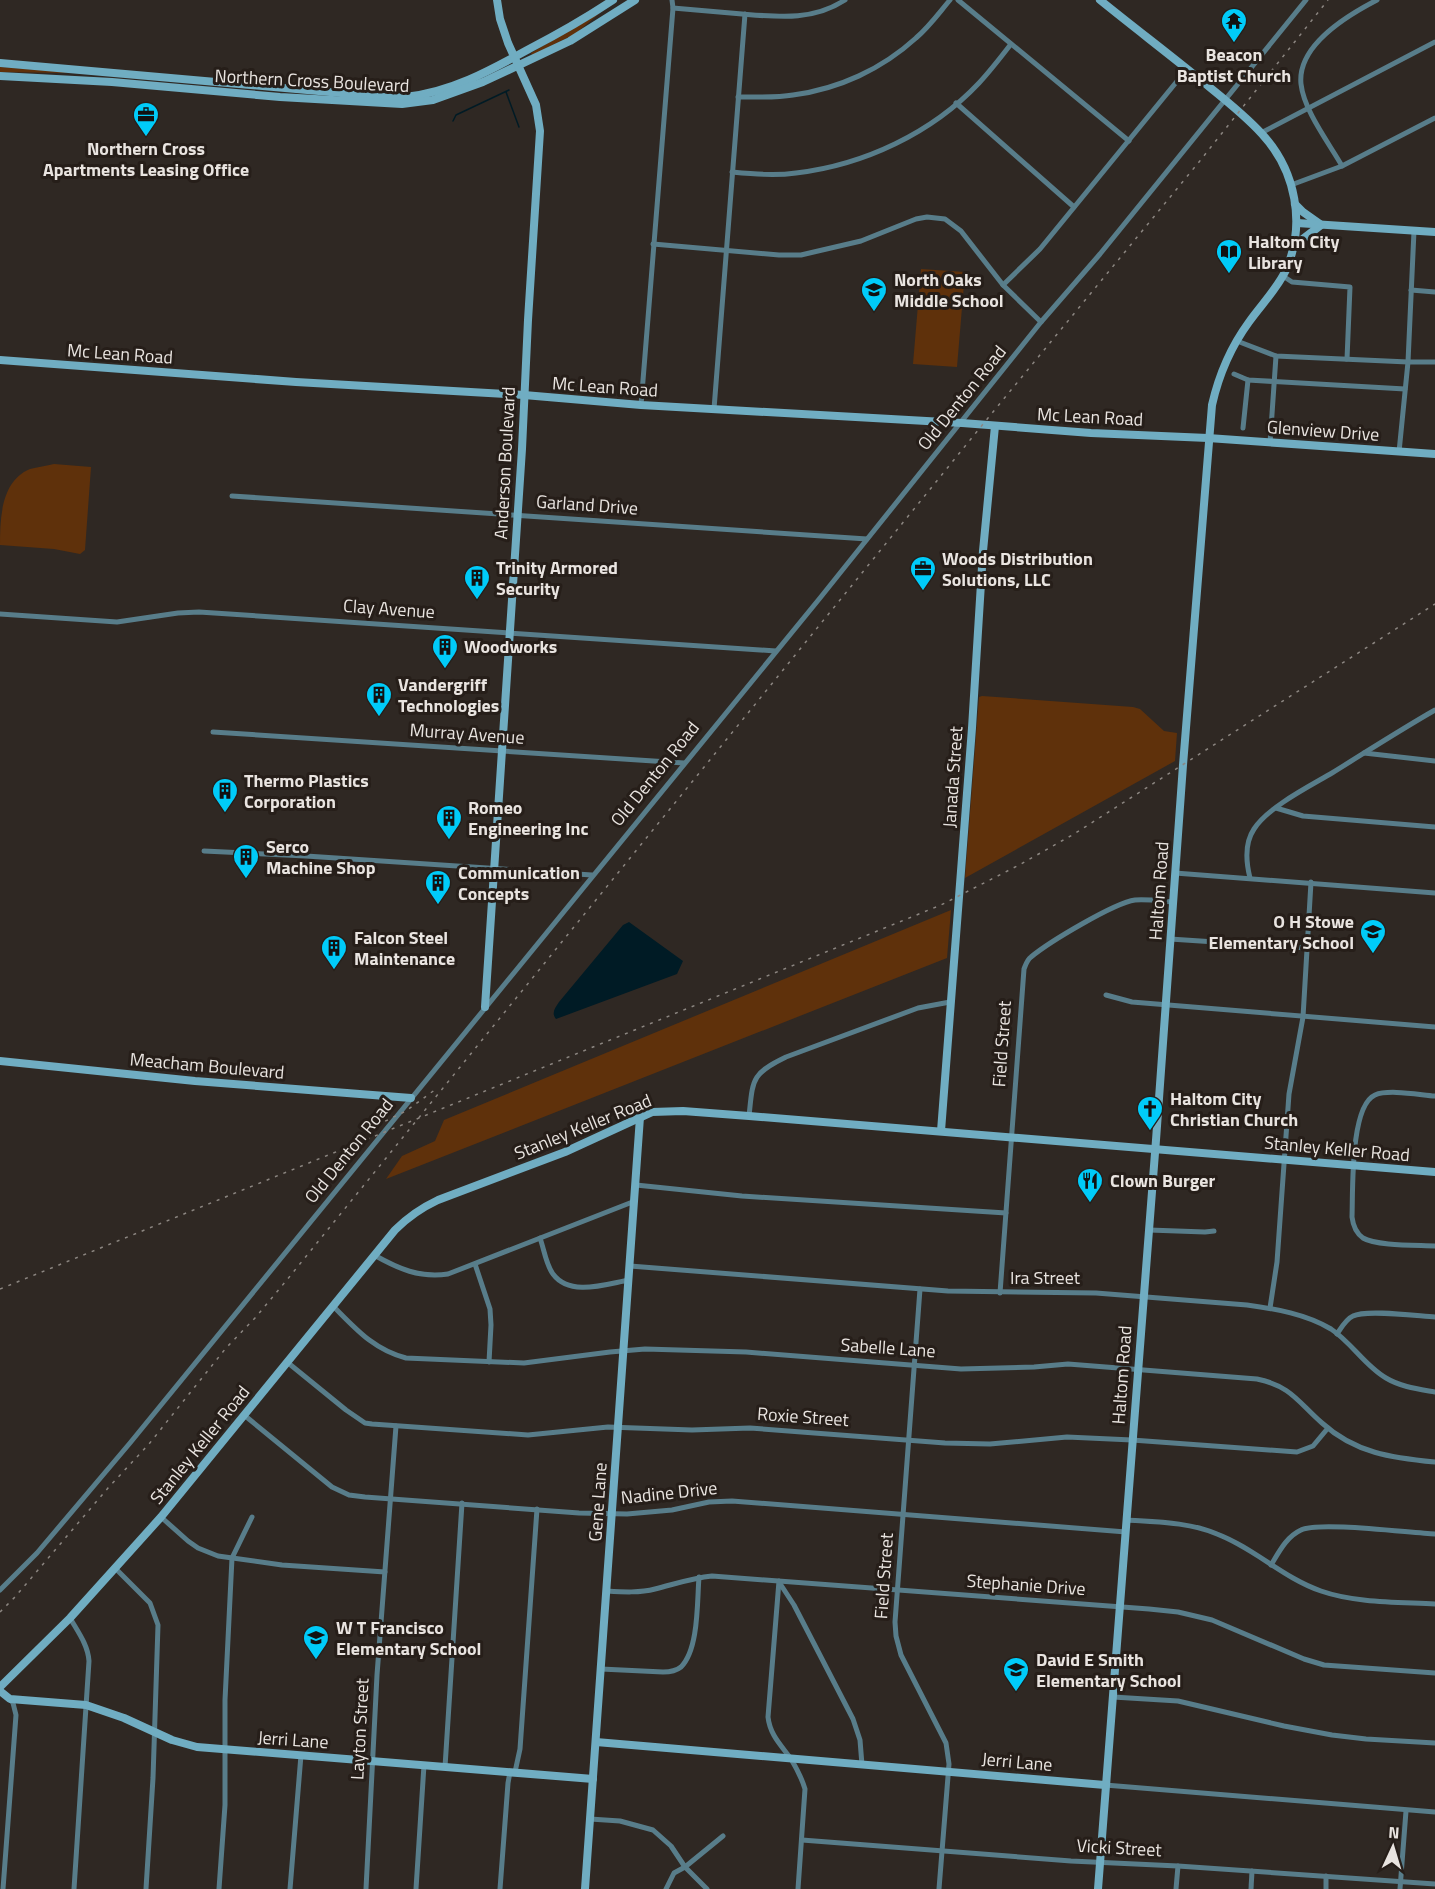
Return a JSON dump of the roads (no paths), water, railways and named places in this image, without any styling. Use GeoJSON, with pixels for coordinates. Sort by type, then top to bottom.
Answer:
{"type":"FeatureCollection","features":[{"type":"Feature","properties":{"kind":"street","name":"Anderson Boulevard"},"geometry":{"type":"LineString","coordinates":[[485,1007],[540,131],[538,112],[500,19],[497,0]]}},
{"type":"Feature","properties":{"kind":"street","name":"Northern Cross Boulevard"},"geometry":{"type":"LineString","coordinates":[[0,76],[402,104],[433,100],[452,94],[517,61],[613,0]]}},
{"type":"Feature","properties":{"kind":"street","name":"Northern Cross Boulevard"},"geometry":{"type":"LineString","coordinates":[[0,63],[394,98],[407,97],[440,90],[570,41],[635,0]]}},
{"type":"Feature","properties":{"kind":"street"},"geometry":{"type":"LineString","coordinates":[[641,405],[672,0]]}},
{"type":"Feature","properties":{"kind":"street"},"geometry":{"type":"LineString","coordinates":[[673,8],[799,17],[820,13],[845,0]]}},
{"type":"Feature","properties":{"kind":"street"},"geometry":{"type":"LineString","coordinates":[[738,97],[794,95],[818,91],[857,77],[888,60],[916,39],[950,0]]}},
{"type":"Feature","properties":{"kind":"street"},"geometry":{"type":"LineString","coordinates":[[958,0],[1128,141]]}},
{"type":"Feature","properties":{"kind":"street","name":"Haltom Road"},"geometry":{"type":"LineString","coordinates":[[1098,1889],[1208,438],[1218,380],[1229,352],[1283,276],[1294,244],[1297,223],[1291,185],[1280,159],[1261,133],[1225,100],[1100,0]]}},
{"type":"Feature","properties":{"kind":"street","name":"Old Denton Road"},"geometry":{"type":"LineString","coordinates":[[0,1590],[37,1553],[130,1443],[962,423],[1041,322],[1100,255],[1306,0]]}},
{"type":"Feature","properties":{"kind":"street"},"geometry":{"type":"LineString","coordinates":[[1342,166],[1308,108],[1301,84],[1302,70],[1306,57],[1328,33],[1346,17],[1377,0]]}},
{"type":"Feature","properties":{"kind":"street"},"geometry":{"type":"LineString","coordinates":[[714,409],[745,14]]}},
{"type":"Feature","properties":{"kind":"street"},"geometry":{"type":"LineString","coordinates":[[1261,133],[1435,42]]}},
{"type":"Feature","properties":{"kind":"street"},"geometry":{"type":"LineString","coordinates":[[732,172],[757,175],[797,173],[860,159],[901,141],[926,126],[979,83],[1011,44]]}},
{"type":"Feature","properties":{"kind":"street"},"geometry":{"type":"LineString","coordinates":[[1004,285],[1040,249],[1187,69]]}},
{"type":"Feature","properties":{"kind":"street"},"geometry":{"type":"LineString","coordinates":[[124,83],[125,74]]}},
{"type":"Feature","properties":{"kind":"street"},"geometry":{"type":"LineString","coordinates":[[956,103],[1074,207]]}},
{"type":"Feature","properties":{"kind":"street"},"geometry":{"type":"LineString","coordinates":[[1291,185],[1342,166],[1435,118]]}},
{"type":"Feature","properties":{"kind":"street"},"geometry":{"type":"LineString","coordinates":[[1295,204],[1321,225]]}},
{"type":"Feature","properties":{"kind":"street"},"geometry":{"type":"LineString","coordinates":[[653,244],[801,255],[861,241],[916,219],[936,217],[951,222],[962,231],[1017,300],[1041,322]]}},
{"type":"Feature","properties":{"kind":"street"},"geometry":{"type":"LineString","coordinates":[[1297,223],[1435,232]]}},
{"type":"Feature","properties":{"kind":"street"},"geometry":{"type":"LineString","coordinates":[[1294,244],[1321,225]]}},
{"type":"Feature","properties":{"kind":"street"},"geometry":{"type":"LineString","coordinates":[[1399,452],[1408,362],[1414,231]]}},
{"type":"Feature","properties":{"kind":"street"},"geometry":{"type":"LineString","coordinates":[[1283,276],[1292,282],[1350,287],[1347,359]]}},
{"type":"Feature","properties":{"kind":"street"},"geometry":{"type":"LineString","coordinates":[[1411,290],[1435,292]]}},
{"type":"Feature","properties":{"kind":"street"},"geometry":{"type":"LineString","coordinates":[[1237,340],[1276,356],[1435,362]]}},
{"type":"Feature","properties":{"kind":"street"},"geometry":{"type":"LineString","coordinates":[[1270,443],[1276,356]]}},
{"type":"Feature","properties":{"kind":"street","name":"Mc Lean Road"},"geometry":{"type":"LineString","coordinates":[[0,360],[641,405],[1208,438]]}},
{"type":"Feature","properties":{"kind":"street"},"geometry":{"type":"LineString","coordinates":[[1234,374],[1248,380],[1405,389]]}},
{"type":"Feature","properties":{"kind":"street"},"geometry":{"type":"LineString","coordinates":[[1243,428],[1248,380]]}},
{"type":"Feature","properties":{"kind":"street","name":"Janada Street"},"geometry":{"type":"LineString","coordinates":[[941,1131],[972,728],[983,551],[995,426]]}},
{"type":"Feature","properties":{"kind":"street","name":"Glenview Drive"},"geometry":{"type":"LineString","coordinates":[[1208,438],[1435,454]]}},
{"type":"Feature","properties":{"kind":"street","name":"Garland Drive"},"geometry":{"type":"LineString","coordinates":[[232,496],[867,539]]}},
{"type":"Feature","properties":{"kind":"street","name":"Clay Avenue"},"geometry":{"type":"LineString","coordinates":[[0,614],[117,622],[199,612],[776,651]]}},
{"type":"Feature","properties":{"kind":"street"},"geometry":{"type":"LineString","coordinates":[[1250,878],[1246,853],[1250,837],[1258,823],[1276,808],[1435,710]]}},
{"type":"Feature","properties":{"kind":"street","name":"Murray Avenue"},"geometry":{"type":"LineString","coordinates":[[213,732],[684,763]]}},
{"type":"Feature","properties":{"kind":"street"},"geometry":{"type":"LineString","coordinates":[[1364,753],[1435,761]]}},
{"type":"Feature","properties":{"kind":"street"},"geometry":{"type":"LineString","coordinates":[[1276,808],[1303,816],[1435,827]]}},
{"type":"Feature","properties":{"kind":"street"},"geometry":{"type":"LineString","coordinates":[[204,851],[592,875]]}},
{"type":"Feature","properties":{"kind":"street"},"geometry":{"type":"LineString","coordinates":[[1175,873],[1435,893]]}},
{"type":"Feature","properties":{"kind":"street"},"geometry":{"type":"LineString","coordinates":[[1270,1308],[1277,1262],[1289,1094],[1303,1017],[1311,882]]}},
{"type":"Feature","properties":{"kind":"street","name":"Field Street"},"geometry":{"type":"LineString","coordinates":[[1000,1293],[1022,974],[1027,961],[1042,949],[1120,905],[1134,900],[1173,902]]}},
{"type":"Feature","properties":{"kind":"street"},"geometry":{"type":"LineString","coordinates":[[1170,939],[1307,948]]}},
{"type":"Feature","properties":{"kind":"street"},"geometry":{"type":"LineString","coordinates":[[1106,995],[1132,1002],[1435,1027]]}},
{"type":"Feature","properties":{"kind":"street"},"geometry":{"type":"LineString","coordinates":[[748,1116],[754,1082],[761,1071],[768,1066],[786,1057],[907,1012],[933,1004],[950,1002]]}},
{"type":"Feature","properties":{"kind":"street","name":"Meacham Boulevard"},"geometry":{"type":"LineString","coordinates":[[0,1061],[195,1081],[411,1098]]}},
{"type":"Feature","properties":{"kind":"street"},"geometry":{"type":"LineString","coordinates":[[1435,1096],[1376,1094],[1366,1101],[1358,1121],[1352,1217],[1353,1226],[1360,1235],[1371,1241],[1435,1246]]}},
{"type":"Feature","properties":{"kind":"street","name":"Stanley Keller Road"},"geometry":{"type":"LineString","coordinates":[[0,1689],[70,1618],[161,1517],[394,1230],[420,1208],[565,1152],[652,1112],[668,1110],[1011,1136],[1435,1172]]}},
{"type":"Feature","properties":{"kind":"street","name":"Gene Lane"},"geometry":{"type":"LineString","coordinates":[[585,1889],[640,1117]]}},
{"type":"Feature","properties":{"kind":"street"},"geometry":{"type":"LineString","coordinates":[[636,1185],[742,1196],[1006,1213]]}},
{"type":"Feature","properties":{"kind":"street"},"geometry":{"type":"LineString","coordinates":[[374,1255],[395,1267],[423,1276],[448,1274],[635,1202]]}},
{"type":"Feature","properties":{"kind":"street"},"geometry":{"type":"LineString","coordinates":[[1149,1230],[1214,1231]]}},
{"type":"Feature","properties":{"kind":"street"},"geometry":{"type":"LineString","coordinates":[[540,1238],[549,1268],[553,1275],[566,1284],[581,1287],[629,1280]]}},
{"type":"Feature","properties":{"kind":"street"},"geometry":{"type":"LineString","coordinates":[[475,1264],[490,1309],[489,1362]]}},
{"type":"Feature","properties":{"kind":"street","name":"Ira Street"},"geometry":{"type":"LineString","coordinates":[[630,1266],[920,1289],[1000,1293],[1096,1293],[1270,1308],[1302,1316],[1337,1334],[1385,1378],[1409,1388],[1435,1392]]}},
{"type":"Feature","properties":{"kind":"street","name":"Field Street"},"geometry":{"type":"LineString","coordinates":[[920,1289],[895,1622],[898,1645],[946,1743],[949,1764],[939,1889]]}},
{"type":"Feature","properties":{"kind":"street","name":"Sabelle Lane"},"geometry":{"type":"LineString","coordinates":[[333,1306],[373,1344],[390,1354],[406,1358],[535,1363],[645,1349],[746,1352],[961,1369],[1068,1364],[1242,1377],[1272,1382],[1287,1391],[1328,1428],[1368,1451],[1401,1459],[1435,1462]]}},
{"type":"Feature","properties":{"kind":"street"},"geometry":{"type":"LineString","coordinates":[[1337,1334],[1347,1320],[1357,1314],[1435,1317]]}},
{"type":"Feature","properties":{"kind":"street","name":"Roxie Street"},"geometry":{"type":"LineString","coordinates":[[287,1362],[365,1423],[528,1435],[580,1429],[750,1428],[945,1443],[979,1444],[1067,1437],[1297,1452],[1312,1446],[1328,1428]]}},
{"type":"Feature","properties":{"kind":"street","name":"Nadine Drive"},"geometry":{"type":"LineString","coordinates":[[244,1415],[332,1487],[349,1495],[612,1514],[652,1513],[697,1504],[732,1501],[1126,1532]]}},
{"type":"Feature","properties":{"kind":"street","name":"Layton Street"},"geometry":{"type":"LineString","coordinates":[[366,1889],[377,1675],[396,1426]]}},
{"type":"Feature","properties":{"kind":"street"},"geometry":{"type":"LineString","coordinates":[[445,1767],[462,1503]]}},
{"type":"Feature","properties":{"kind":"street"},"geometry":{"type":"LineString","coordinates":[[500,1889],[508,1783],[520,1749],[537,1509]]}},
{"type":"Feature","properties":{"kind":"street"},"geometry":{"type":"LineString","coordinates":[[161,1517],[198,1548],[218,1556],[282,1564],[385,1572]]}},
{"type":"Feature","properties":{"kind":"street"},"geometry":{"type":"LineString","coordinates":[[219,1889],[225,1805],[225,1700],[232,1558],[252,1517]]}},
{"type":"Feature","properties":{"kind":"street"},"geometry":{"type":"LineString","coordinates":[[1126,1520],[1177,1524],[1218,1534],[1306,1585],[1333,1595],[1435,1604]]}},
{"type":"Feature","properties":{"kind":"street"},"geometry":{"type":"LineString","coordinates":[[1271,1565],[1288,1540],[1304,1528],[1332,1527],[1435,1534]]}},
{"type":"Feature","properties":{"kind":"street"},"geometry":{"type":"LineString","coordinates":[[115,1568],[150,1603],[158,1625],[155,1732],[146,1889]]}},
{"type":"Feature","properties":{"kind":"street","name":"Stephanie Drive"},"geometry":{"type":"LineString","coordinates":[[607,1591],[633,1592],[712,1576],[1178,1612],[1212,1620],[1304,1659],[1324,1665],[1435,1674]]}},
{"type":"Feature","properties":{"kind":"street"},"geometry":{"type":"LineString","coordinates":[[601,1669],[671,1672],[681,1666],[694,1638],[699,1577]]}},
{"type":"Feature","properties":{"kind":"street"},"geometry":{"type":"LineString","coordinates":[[779,1581],[768,1718],[773,1736],[790,1758],[805,1790],[798,1889]]}},
{"type":"Feature","properties":{"kind":"street"},"geometry":{"type":"LineString","coordinates":[[779,1581],[794,1605],[853,1719],[860,1740],[862,1764]]}},
{"type":"Feature","properties":{"kind":"street"},"geometry":{"type":"LineString","coordinates":[[70,1618],[88,1652],[74,1889]]}},
{"type":"Feature","properties":{"kind":"street"},"geometry":{"type":"LineString","coordinates":[[0,1689],[13,1703],[16,1715],[3,1889]]}},
{"type":"Feature","properties":{"kind":"street"},"geometry":{"type":"LineString","coordinates":[[1113,1696],[1178,1701],[1332,1735],[1435,1743]]}},
{"type":"Feature","properties":{"kind":"street","name":"Jerri Lane"},"geometry":{"type":"LineString","coordinates":[[10,1699],[86,1706],[114,1714],[172,1740],[197,1747],[593,1779]]}},
{"type":"Feature","properties":{"kind":"street","name":"Jerri Lane"},"geometry":{"type":"LineString","coordinates":[[596,1742],[1435,1812]]}},
{"type":"Feature","properties":{"kind":"street"},"geometry":{"type":"LineString","coordinates":[[290,1889],[301,1755]]}},
{"type":"Feature","properties":{"kind":"street"},"geometry":{"type":"LineString","coordinates":[[416,1889],[423,1765]]}},
{"type":"Feature","properties":{"kind":"street"},"geometry":{"type":"LineString","coordinates":[[1400,1889],[1406,1811]]}},
{"type":"Feature","properties":{"kind":"street"},"geometry":{"type":"LineString","coordinates":[[590,1819],[620,1821],[653,1830],[671,1846],[685,1867],[707,1889]]}},
{"type":"Feature","properties":{"kind":"street"},"geometry":{"type":"LineString","coordinates":[[666,1889],[674,1873],[685,1867],[723,1836]]}},
{"type":"Feature","properties":{"kind":"street","name":"Vicki Street"},"geometry":{"type":"LineString","coordinates":[[802,1840],[1435,1884]]}},
{"type":"Feature","properties":{"kind":"street"},"geometry":{"type":"LineString","coordinates":[[1176,1889],[1178,1866]]}},
{"type":"Feature","properties":{"kind":"street"},"geometry":{"type":"LineString","coordinates":[[1251,1889],[1252,1871]]}},
{"type":"Feature","properties":{"kind":"street"},"geometry":{"type":"LineString","coordinates":[[1326,1876],[1326,1889]]}},
{"type":"Feature","properties":{"kind":"water"},"geometry":{"type":"Polygon","coordinates":[[[629,922],[683,961],[677,974],[556,1019],[554,1013],[559,1002],[623,925],[629,922]]]}},
{"type":"Feature","properties":{"kind":"waterway"},"geometry":{"type":"LineString","coordinates":[[453,121],[456,115],[509,90]]}},
{"type":"Feature","properties":{"kind":"waterway"},"geometry":{"type":"LineString","coordinates":[[506,92],[519,127]]}},
{"type":"Feature","properties":{"kind":"railway"},"geometry":{"type":"LineString","coordinates":[[0,1612],[149,1444],[226,1348],[286,1281],[1199,162],[1328,0]]}},
{"type":"Feature","properties":{"kind":"railway"},"geometry":{"type":"LineString","coordinates":[[0,1289],[941,905],[1074,834],[1435,604]]}},
{"type":"Feature","properties":{"kind":"railway"},"geometry":{"type":"LineString","coordinates":[[369,1129],[406,1111],[436,1089]]}},
{"type":"Feature","properties":{"kind":"place","name":"Beacon Baptist Church"},"geometry":{"type":"Point","coordinates":[1234,44]}},
{"type":"Feature","properties":{"kind":"place","name":"Northern Cross Apartments Leasing Office"},"geometry":{"type":"Point","coordinates":[146,138]}},
{"type":"Feature","properties":{"kind":"place","name":"Haltom City Library"},"geometry":{"type":"Point","coordinates":[1229,275]}},
{"type":"Feature","properties":{"kind":"place","name":"North Oaks Middle School"},"geometry":{"type":"Point","coordinates":[874,313]}},
{"type":"Feature","properties":{"kind":"place","name":"Woods Distribution Solutions, LLC"},"geometry":{"type":"Point","coordinates":[923,592]}},
{"type":"Feature","properties":{"kind":"place","name":"Trinity Armored Security"},"geometry":{"type":"Point","coordinates":[477,601]}},
{"type":"Feature","properties":{"kind":"place","name":"Woodworks"},"geometry":{"type":"Point","coordinates":[445,670]}},
{"type":"Feature","properties":{"kind":"place","name":"Vandergriff Technologies"},"geometry":{"type":"Point","coordinates":[379,718]}},
{"type":"Feature","properties":{"kind":"place","name":"Thermo Plastics Corporation"},"geometry":{"type":"Point","coordinates":[225,814]}},
{"type":"Feature","properties":{"kind":"place","name":"Romeo Engineering Inc"},"geometry":{"type":"Point","coordinates":[449,841]}},
{"type":"Feature","properties":{"kind":"place","name":"Serco Machine Shop"},"geometry":{"type":"Point","coordinates":[246,880]}},
{"type":"Feature","properties":{"kind":"place","name":"Communication Concepts"},"geometry":{"type":"Point","coordinates":[438,906]}},
{"type":"Feature","properties":{"kind":"place","name":"O H Stowe Elementary School"},"geometry":{"type":"Point","coordinates":[1373,955]}},
{"type":"Feature","properties":{"kind":"place","name":"Falcon Steel Maintenance"},"geometry":{"type":"Point","coordinates":[334,971]}},
{"type":"Feature","properties":{"kind":"place","name":"Haltom City Christian Church"},"geometry":{"type":"Point","coordinates":[1150,1132]}},
{"type":"Feature","properties":{"kind":"place","name":"Clown Burger"},"geometry":{"type":"Point","coordinates":[1090,1204]}},
{"type":"Feature","properties":{"kind":"place","name":"W T Francisco Elementary School"},"geometry":{"type":"Point","coordinates":[316,1661]}},
{"type":"Feature","properties":{"kind":"place","name":"David E Smith Elementary School"},"geometry":{"type":"Point","coordinates":[1016,1693]}}]}
